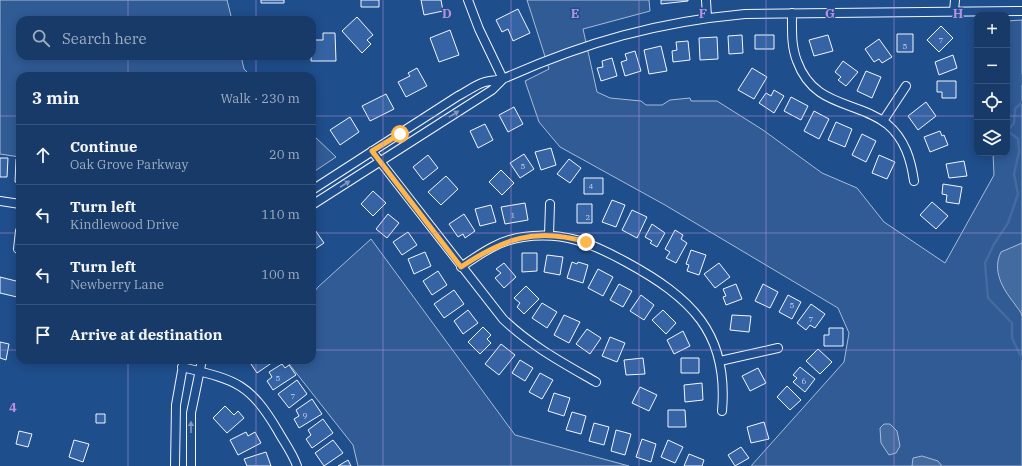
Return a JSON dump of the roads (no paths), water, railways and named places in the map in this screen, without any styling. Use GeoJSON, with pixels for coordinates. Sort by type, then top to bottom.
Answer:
{"type":"FeatureCollection","features":[{"type":"Feature","properties":{"kind":"street"},"geometry":{"type":"LineString","coordinates":[[468,0],[479,29],[504,79]]}},
{"type":"Feature","properties":{"kind":"street"},"geometry":{"type":"LineString","coordinates":[[706,0],[708,17]]}},
{"type":"Feature","properties":{"kind":"street"},"geometry":{"type":"LineString","coordinates":[[954,0],[954,11]]}},
{"type":"Feature","properties":{"kind":"street"},"geometry":{"type":"LineString","coordinates":[[316,187],[458,96],[482,83],[504,79],[544,61],[604,39],[656,26],[708,17],[792,13],[1022,11]]}},
{"type":"Feature","properties":{"kind":"street"},"geometry":{"type":"LineString","coordinates":[[792,13],[794,52],[801,70],[811,85],[837,102],[883,121],[896,134],[906,148],[912,164],[914,181]]}},
{"type":"Feature","properties":{"kind":"street"},"geometry":{"type":"LineString","coordinates":[[316,202],[492,90],[504,79]]}},
{"type":"Feature","properties":{"kind":"street"},"geometry":{"type":"LineString","coordinates":[[883,121],[906,86]]}},
{"type":"Feature","properties":{"kind":"street"},"geometry":{"type":"LineString","coordinates":[[372,151],[498,314],[523,337],[548,355],[596,382]]}},
{"type":"Feature","properties":{"kind":"street"},"geometry":{"type":"LineString","coordinates":[[0,201],[16,203]]}},
{"type":"Feature","properties":{"kind":"street"},"geometry":{"type":"LineString","coordinates":[[549,236],[550,204]]}},
{"type":"Feature","properties":{"kind":"street"},"geometry":{"type":"LineString","coordinates":[[461,267],[492,247],[521,237],[549,236],[575,239],[600,248],[667,286],[680,296],[701,320],[716,348],[720,361],[724,394],[722,411]]}},
{"type":"Feature","properties":{"kind":"street"},"geometry":{"type":"LineString","coordinates":[[720,361],[778,348]]}},
{"type":"Feature","properties":{"kind":"street"},"geometry":{"type":"LineString","coordinates":[[174,466],[176,405],[183,364],[199,371],[220,376],[234,382],[256,398],[298,466]]}},
{"type":"Feature","properties":{"kind":"street"},"geometry":{"type":"LineString","coordinates":[[191,466],[191,413],[201,364]]}},
{"type":"Feature","properties":{"kind":"waterway"},"geometry":{"type":"LineString","coordinates":[[1022,75],[1022,84]]}},
{"type":"Feature","properties":{"kind":"waterway"},"geometry":{"type":"LineString","coordinates":[[1022,102],[1015,109],[1014,123],[1008,131],[1018,139],[1019,152],[1014,174],[1018,194],[1008,223],[994,244],[985,263],[988,298],[1012,323],[1012,338],[1022,359]]}}]}
